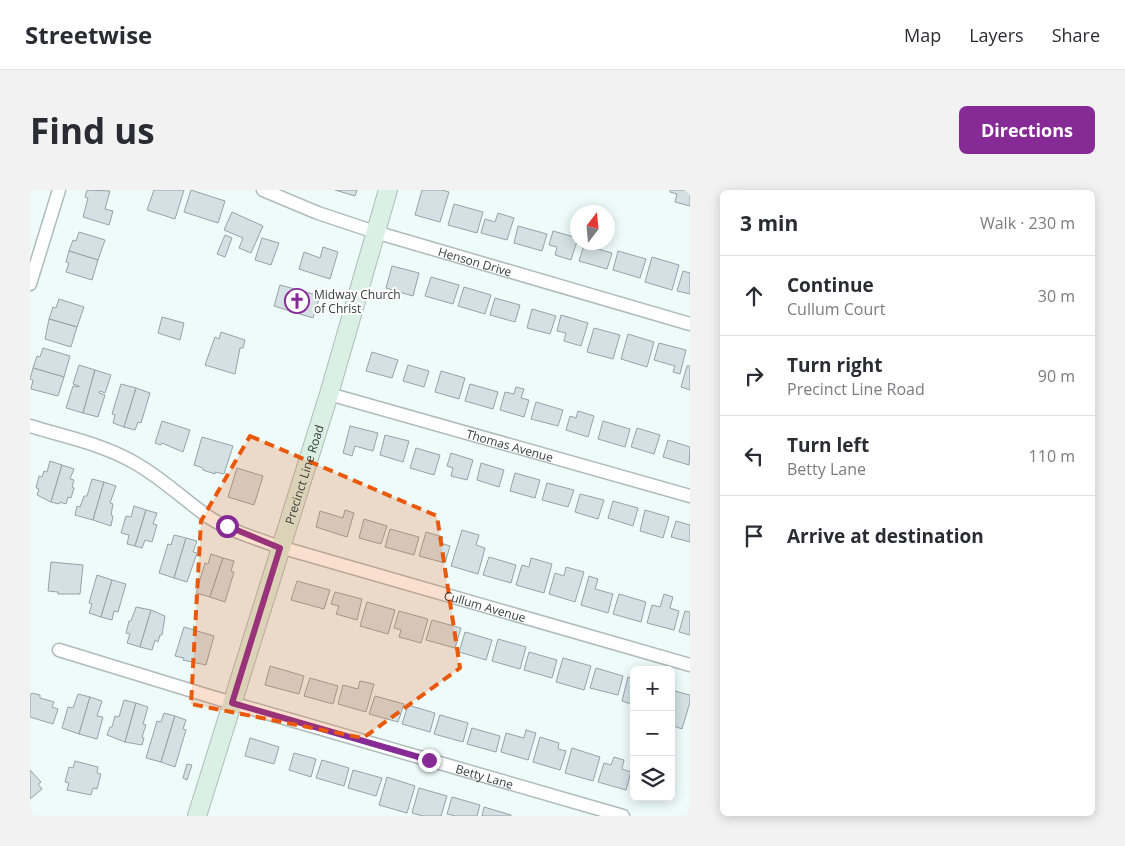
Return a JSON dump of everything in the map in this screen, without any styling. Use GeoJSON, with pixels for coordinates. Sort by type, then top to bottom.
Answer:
{"type":"FeatureCollection","features":[{"type":"Feature","properties":{"kind":"main road","name":"Precinct Line Road"},"geometry":{"type":"LineString","coordinates":[[197,816],[329,394],[388,190]]}},
{"type":"Feature","properties":{"kind":"street"},"geometry":{"type":"LineString","coordinates":[[30,284],[59,190]]}},
{"type":"Feature","properties":{"kind":"street","name":"Henson Drive"},"geometry":{"type":"LineString","coordinates":[[263,190],[318,213],[375,232],[690,324]]}},
{"type":"Feature","properties":{"kind":"street","name":"Thomas Avenue"},"geometry":{"type":"LineString","coordinates":[[329,394],[690,496]]}},
{"type":"Feature","properties":{"kind":"street","name":"Cullum Avenue"},"geometry":{"type":"LineString","coordinates":[[30,426],[116,453],[149,471],[211,519],[280,548],[690,665]]}},
{"type":"Feature","properties":{"kind":"street","name":"Betty Lane"},"geometry":{"type":"LineString","coordinates":[[59,650],[232,703],[623,816]]}},
{"type":"Feature","properties":{"kind":"highlighted area"},"geometry":{"type":"Polygon","coordinates":[[[250,436],[437,516],[460,668],[363,738],[191,704],[201,521],[250,436]]]}},
{"type":"Feature","properties":{"kind":"building"},"geometry":{"type":"Polygon","coordinates":[[[87,190],[110,191],[105,209],[113,211],[109,225],[83,217],[88,198],[85,197],[87,190]]]}},
{"type":"Feature","properties":{"kind":"building"},"geometry":{"type":"Polygon","coordinates":[[[154,190],[184,190],[175,219],[147,210],[154,190]]]}},
{"type":"Feature","properties":{"kind":"building"},"geometry":{"type":"Polygon","coordinates":[[[191,190],[225,201],[218,223],[184,212],[191,190]]]}},
{"type":"Feature","properties":{"kind":"building"},"geometry":{"type":"Polygon","coordinates":[[[335,190],[357,190],[355,196],[335,190]]]}},
{"type":"Feature","properties":{"kind":"building"},"geometry":{"type":"Polygon","coordinates":[[[422,190],[449,192],[440,222],[415,215],[422,190]]]}},
{"type":"Feature","properties":{"kind":"building"},"geometry":{"type":"Polygon","coordinates":[[[670,190],[690,190],[690,206],[675,202],[677,194],[670,192],[670,190]]]}},
{"type":"Feature","properties":{"kind":"building"},"geometry":{"type":"Polygon","coordinates":[[[454,204],[483,212],[477,233],[448,225],[454,204]]]}},
{"type":"Feature","properties":{"kind":"building"},"geometry":{"type":"Polygon","coordinates":[[[232,212],[263,226],[251,253],[239,248],[243,238],[224,230],[232,212]]]}},
{"type":"Feature","properties":{"kind":"building"},"geometry":{"type":"Polygon","coordinates":[[[498,213],[514,218],[507,240],[481,233],[485,219],[495,222],[498,213]]]}},
{"type":"Feature","properties":{"kind":"building"},"geometry":{"type":"Polygon","coordinates":[[[518,226],[547,234],[542,251],[514,243],[518,226]]]}},
{"type":"Feature","properties":{"kind":"building"},"geometry":{"type":"Polygon","coordinates":[[[553,231],[570,236],[570,250],[574,250],[571,260],[555,255],[557,247],[549,245],[553,231]]]}},
{"type":"Feature","properties":{"kind":"building"},"geometry":{"type":"Polygon","coordinates":[[[79,232],[105,240],[98,260],[69,251],[73,240],[76,241],[79,232]]]}},
{"type":"Feature","properties":{"kind":"building"},"geometry":{"type":"Polygon","coordinates":[[[225,235],[232,238],[225,257],[217,254],[225,235]]]}},
{"type":"Feature","properties":{"kind":"building"},"geometry":{"type":"Polygon","coordinates":[[[262,238],[279,243],[271,265],[255,260],[262,238]]]}},
{"type":"Feature","properties":{"kind":"building"},"geometry":{"type":"Polygon","coordinates":[[[323,247],[338,252],[330,279],[299,269],[304,252],[320,258],[323,247]]]}},
{"type":"Feature","properties":{"kind":"building"},"geometry":{"type":"Polygon","coordinates":[[[582,250],[602,250],[612,253],[607,269],[579,261],[582,250]]]}},
{"type":"Feature","properties":{"kind":"building"},"geometry":{"type":"Polygon","coordinates":[[[69,251],[98,260],[92,280],[66,272],[69,263],[66,262],[69,251]]]}},
{"type":"Feature","properties":{"kind":"building"},"geometry":{"type":"Polygon","coordinates":[[[618,251],[646,259],[640,278],[613,270],[618,251]]]}},
{"type":"Feature","properties":{"kind":"building"},"geometry":{"type":"Polygon","coordinates":[[[652,257],[679,265],[672,290],[645,282],[652,257]]]}},
{"type":"Feature","properties":{"kind":"building"},"geometry":{"type":"Polygon","coordinates":[[[392,266],[419,273],[413,296],[386,288],[392,266]]]}},
{"type":"Feature","properties":{"kind":"building"},"geometry":{"type":"Polygon","coordinates":[[[683,271],[690,273],[690,294],[677,291],[683,271]]]}},
{"type":"Feature","properties":{"kind":"building"},"geometry":{"type":"Polygon","coordinates":[[[431,277],[459,285],[453,304],[425,296],[431,277]]]}},
{"type":"Feature","properties":{"kind":"building","name":"Midway Church of Christ"},"geometry":{"type":"Polygon","coordinates":[[[280,285],[320,296],[313,318],[274,306],[280,285]]]}},
{"type":"Feature","properties":{"kind":"building"},"geometry":{"type":"Polygon","coordinates":[[[464,287],[491,295],[485,314],[458,306],[464,287]]]}},
{"type":"Feature","properties":{"kind":"building"},"geometry":{"type":"Polygon","coordinates":[[[495,298],[520,305],[515,322],[490,315],[495,298]]]}},
{"type":"Feature","properties":{"kind":"building"},"geometry":{"type":"Polygon","coordinates":[[[59,299],[84,307],[77,327],[49,319],[53,307],[56,308],[59,299]]]}},
{"type":"Feature","properties":{"kind":"building"},"geometry":{"type":"Polygon","coordinates":[[[532,309],[556,316],[550,334],[527,328],[532,309]]]}},
{"type":"Feature","properties":{"kind":"building"},"geometry":{"type":"Polygon","coordinates":[[[561,315],[588,323],[581,346],[564,341],[566,333],[557,331],[561,315]]]}},
{"type":"Feature","properties":{"kind":"building"},"geometry":{"type":"Polygon","coordinates":[[[162,317],[184,323],[180,340],[158,333],[162,317]]]}},
{"type":"Feature","properties":{"kind":"building"},"geometry":{"type":"Polygon","coordinates":[[[49,319],[77,327],[71,347],[45,339],[49,319]]]}},
{"type":"Feature","properties":{"kind":"building"},"geometry":{"type":"Polygon","coordinates":[[[594,328],[620,335],[613,359],[587,352],[594,328]]]}},
{"type":"Feature","properties":{"kind":"building"},"geometry":{"type":"Polygon","coordinates":[[[221,332],[245,340],[243,348],[240,348],[235,374],[205,365],[215,337],[219,339],[221,332]]]}},
{"type":"Feature","properties":{"kind":"building"},"geometry":{"type":"Polygon","coordinates":[[[628,334],[654,342],[647,367],[621,359],[628,334]]]}},
{"type":"Feature","properties":{"kind":"building"},"geometry":{"type":"Polygon","coordinates":[[[659,343],[686,350],[680,374],[673,372],[675,366],[654,360],[659,343]]]}},
{"type":"Feature","properties":{"kind":"building"},"geometry":{"type":"Polygon","coordinates":[[[43,348],[70,356],[64,377],[33,368],[37,356],[40,357],[43,348]]]}},
{"type":"Feature","properties":{"kind":"building"},"geometry":{"type":"Polygon","coordinates":[[[372,352],[398,360],[392,378],[366,371],[372,352]]]}},
{"type":"Feature","properties":{"kind":"building"},"geometry":{"type":"Polygon","coordinates":[[[79,365],[95,370],[83,413],[66,408],[73,386],[79,387],[73,384],[79,365]]]}},
{"type":"Feature","properties":{"kind":"building"},"geometry":{"type":"Polygon","coordinates":[[[408,365],[429,371],[424,387],[403,381],[408,365]]]}},
{"type":"Feature","properties":{"kind":"building"},"geometry":{"type":"Polygon","coordinates":[[[687,366],[690,366],[690,390],[681,387],[687,366]]]}},
{"type":"Feature","properties":{"kind":"building"},"geometry":{"type":"Polygon","coordinates":[[[33,368],[64,377],[58,396],[31,389],[33,380],[30,379],[33,368]]]}},
{"type":"Feature","properties":{"kind":"building"},"geometry":{"type":"Polygon","coordinates":[[[95,370],[111,375],[105,393],[100,391],[99,393],[105,395],[98,417],[83,413],[95,370]]]}},
{"type":"Feature","properties":{"kind":"building"},"geometry":{"type":"Polygon","coordinates":[[[441,371],[465,378],[459,399],[435,392],[441,371]]]}},
{"type":"Feature","properties":{"kind":"building"},"geometry":{"type":"Polygon","coordinates":[[[121,384],[136,388],[124,427],[113,423],[115,415],[112,414],[121,384]]]}},
{"type":"Feature","properties":{"kind":"building"},"geometry":{"type":"Polygon","coordinates":[[[470,384],[498,392],[493,409],[465,401],[470,384]]]}},
{"type":"Feature","properties":{"kind":"building"},"geometry":{"type":"Polygon","coordinates":[[[516,387],[524,389],[521,398],[529,400],[524,417],[500,410],[505,392],[514,394],[516,387]]]}},
{"type":"Feature","properties":{"kind":"building"},"geometry":{"type":"Polygon","coordinates":[[[136,388],[150,393],[141,423],[138,422],[135,430],[124,427],[136,388]]]}},
{"type":"Feature","properties":{"kind":"building"},"geometry":{"type":"Polygon","coordinates":[[[536,402],[563,410],[558,426],[531,419],[536,402]]]}},
{"type":"Feature","properties":{"kind":"building"},"geometry":{"type":"Polygon","coordinates":[[[578,411],[594,416],[588,437],[566,430],[570,416],[576,418],[578,411]]]}},
{"type":"Feature","properties":{"kind":"building"},"geometry":{"type":"Polygon","coordinates":[[[162,421],[190,430],[183,452],[162,443],[161,445],[155,443],[162,421]]]}},
{"type":"Feature","properties":{"kind":"building"},"geometry":{"type":"Polygon","coordinates":[[[603,421],[630,429],[625,447],[598,439],[603,421]]]}},
{"type":"Feature","properties":{"kind":"building"},"geometry":{"type":"Polygon","coordinates":[[[350,426],[378,433],[373,451],[355,446],[352,456],[343,453],[350,426]]]}},
{"type":"Feature","properties":{"kind":"building"},"geometry":{"type":"Polygon","coordinates":[[[637,428],[660,435],[654,454],[631,447],[637,428]]]}},
{"type":"Feature","properties":{"kind":"building"},"geometry":{"type":"Polygon","coordinates":[[[385,435],[409,441],[403,462],[380,455],[385,435]]]}},
{"type":"Feature","properties":{"kind":"building"},"geometry":{"type":"Polygon","coordinates":[[[202,437],[233,446],[224,474],[215,472],[215,474],[194,465],[202,437]]]}},
{"type":"Feature","properties":{"kind":"building"},"geometry":{"type":"Polygon","coordinates":[[[668,440],[690,447],[689,465],[663,457],[668,440]]]}},
{"type":"Feature","properties":{"kind":"building"},"geometry":{"type":"Polygon","coordinates":[[[416,448],[440,455],[434,475],[410,468],[416,448]]]}},
{"type":"Feature","properties":{"kind":"building"},"geometry":{"type":"Polygon","coordinates":[[[451,453],[473,460],[467,480],[451,476],[453,468],[447,466],[451,453]]]}},
{"type":"Feature","properties":{"kind":"building"},"geometry":{"type":"Polygon","coordinates":[[[50,461],[62,465],[51,502],[37,495],[39,489],[36,488],[39,476],[42,477],[44,471],[47,472],[50,461]]]}},
{"type":"Feature","properties":{"kind":"building"},"geometry":{"type":"Polygon","coordinates":[[[481,463],[504,470],[499,487],[477,480],[481,463]]]}},
{"type":"Feature","properties":{"kind":"building"},"geometry":{"type":"Polygon","coordinates":[[[62,465],[74,469],[70,479],[74,480],[72,487],[74,488],[71,498],[68,497],[66,504],[51,502],[62,465]]]}},
{"type":"Feature","properties":{"kind":"building"},"geometry":{"type":"Polygon","coordinates":[[[237,468],[263,476],[254,505],[228,497],[237,468]]]}},
{"type":"Feature","properties":{"kind":"building"},"geometry":{"type":"Polygon","coordinates":[[[515,473],[540,480],[535,498],[510,491],[515,473]]]}},
{"type":"Feature","properties":{"kind":"building"},"geometry":{"type":"Polygon","coordinates":[[[92,479],[104,482],[93,520],[75,515],[77,506],[80,507],[84,496],[87,496],[92,479]]]}},
{"type":"Feature","properties":{"kind":"building"},"geometry":{"type":"Polygon","coordinates":[[[104,482],[116,486],[110,503],[113,504],[111,526],[93,520],[104,482]]]}},
{"type":"Feature","properties":{"kind":"building"},"geometry":{"type":"Polygon","coordinates":[[[547,483],[574,490],[568,507],[542,500],[547,483]]]}},
{"type":"Feature","properties":{"kind":"building"},"geometry":{"type":"Polygon","coordinates":[[[580,494],[604,500],[598,519],[575,512],[580,494]]]}},
{"type":"Feature","properties":{"kind":"building"},"geometry":{"type":"Polygon","coordinates":[[[613,501],[638,508],[633,526],[608,518],[613,501]]]}},
{"type":"Feature","properties":{"kind":"building"},"geometry":{"type":"Polygon","coordinates":[[[134,506],[146,510],[135,546],[127,544],[129,535],[121,533],[126,516],[131,517],[134,506]]]}},
{"type":"Feature","properties":{"kind":"building"},"geometry":{"type":"Polygon","coordinates":[[[146,510],[157,513],[153,524],[157,525],[152,542],[145,540],[142,548],[135,546],[146,510]]]}},
{"type":"Feature","properties":{"kind":"building"},"geometry":{"type":"Polygon","coordinates":[[[345,510],[354,513],[347,537],[316,527],[320,511],[343,518],[345,510]]]}},
{"type":"Feature","properties":{"kind":"building"},"geometry":{"type":"Polygon","coordinates":[[[645,510],[669,517],[663,538],[640,531],[645,510]]]}},
{"type":"Feature","properties":{"kind":"building"},"geometry":{"type":"Polygon","coordinates":[[[364,519],[387,526],[381,544],[359,538],[364,519]]]}},
{"type":"Feature","properties":{"kind":"building"},"geometry":{"type":"Polygon","coordinates":[[[676,521],[690,525],[690,542],[671,537],[676,521]]]}},
{"type":"Feature","properties":{"kind":"building"},"geometry":{"type":"Polygon","coordinates":[[[390,529],[419,537],[414,555],[385,547],[390,529]]]}},
{"type":"Feature","properties":{"kind":"building"},"geometry":{"type":"Polygon","coordinates":[[[462,530],[479,535],[476,545],[485,548],[478,574],[451,566],[462,530]]]}},
{"type":"Feature","properties":{"kind":"building"},"geometry":{"type":"Polygon","coordinates":[[[426,532],[443,537],[441,543],[450,546],[445,563],[419,556],[426,532]]]}},
{"type":"Feature","properties":{"kind":"building"},"geometry":{"type":"Polygon","coordinates":[[[174,535],[186,538],[174,578],[159,573],[168,544],[171,545],[174,535]]]}},
{"type":"Feature","properties":{"kind":"building"},"geometry":{"type":"Polygon","coordinates":[[[186,538],[197,541],[193,552],[197,553],[187,582],[174,578],[186,538]]]}},
{"type":"Feature","properties":{"kind":"building"},"geometry":{"type":"Polygon","coordinates":[[[211,554],[223,558],[210,597],[196,593],[205,563],[208,564],[211,554]]]}},
{"type":"Feature","properties":{"kind":"building"},"geometry":{"type":"Polygon","coordinates":[[[489,557],[516,565],[511,583],[483,575],[489,557]]]}},
{"type":"Feature","properties":{"kind":"building"},"geometry":{"type":"Polygon","coordinates":[[[223,558],[234,561],[231,571],[234,572],[225,602],[210,597],[223,558]]]}},
{"type":"Feature","properties":{"kind":"building"},"geometry":{"type":"Polygon","coordinates":[[[531,558],[552,564],[544,593],[516,585],[522,565],[529,567],[531,558]]]}},
{"type":"Feature","properties":{"kind":"building"},"geometry":{"type":"Polygon","coordinates":[[[51,562],[83,565],[80,594],[58,594],[58,592],[48,591],[51,562]]]}},
{"type":"Feature","properties":{"kind":"building"},"geometry":{"type":"Polygon","coordinates":[[[566,567],[584,572],[575,602],[549,594],[555,573],[564,576],[566,567]]]}},
{"type":"Feature","properties":{"kind":"building"},"geometry":{"type":"Polygon","coordinates":[[[97,575],[112,580],[101,617],[89,613],[92,604],[89,603],[97,575]]]}},
{"type":"Feature","properties":{"kind":"building"},"geometry":{"type":"Polygon","coordinates":[[[589,576],[598,579],[595,589],[613,594],[608,613],[581,605],[589,576]]]}},
{"type":"Feature","properties":{"kind":"building"},"geometry":{"type":"Polygon","coordinates":[[[112,580],[126,584],[118,612],[114,611],[112,620],[101,617],[112,580]]]}},
{"type":"Feature","properties":{"kind":"building"},"geometry":{"type":"Polygon","coordinates":[[[297,581],[330,590],[324,609],[291,600],[297,581]]]}},
{"type":"Feature","properties":{"kind":"building"},"geometry":{"type":"Polygon","coordinates":[[[335,592],[362,599],[357,620],[336,614],[339,606],[331,604],[335,592]]]}},
{"type":"Feature","properties":{"kind":"building"},"geometry":{"type":"Polygon","coordinates":[[[619,594],[646,602],[641,622],[613,614],[619,594]]]}},
{"type":"Feature","properties":{"kind":"building"},"geometry":{"type":"Polygon","coordinates":[[[664,594],[673,597],[670,608],[679,611],[674,630],[647,623],[652,605],[660,607],[664,594]]]}},
{"type":"Feature","properties":{"kind":"building"},"geometry":{"type":"Polygon","coordinates":[[[367,602],[395,610],[388,634],[360,626],[367,602]]]}},
{"type":"Feature","properties":{"kind":"building"},"geometry":{"type":"Polygon","coordinates":[[[136,607],[151,610],[140,647],[127,643],[130,634],[126,633],[129,621],[131,621],[136,607]]]}},
{"type":"Feature","properties":{"kind":"building"},"geometry":{"type":"Polygon","coordinates":[[[151,610],[165,616],[162,635],[160,635],[158,642],[155,640],[152,650],[140,647],[151,610]]]}},
{"type":"Feature","properties":{"kind":"building"},"geometry":{"type":"Polygon","coordinates":[[[399,611],[428,619],[421,643],[399,637],[401,630],[394,628],[399,611]]]}},
{"type":"Feature","properties":{"kind":"building"},"geometry":{"type":"Polygon","coordinates":[[[685,611],[690,612],[690,635],[679,632],[685,611]]]}},
{"type":"Feature","properties":{"kind":"building"},"geometry":{"type":"Polygon","coordinates":[[[432,620],[461,628],[455,648],[426,640],[432,620]]]}},
{"type":"Feature","properties":{"kind":"building"},"geometry":{"type":"Polygon","coordinates":[[[184,627],[214,636],[206,665],[183,660],[184,658],[175,656],[184,627]]]}},
{"type":"Feature","properties":{"kind":"building"},"geometry":{"type":"Polygon","coordinates":[[[465,632],[492,640],[486,660],[459,652],[465,632]]]}},
{"type":"Feature","properties":{"kind":"building"},"geometry":{"type":"Polygon","coordinates":[[[498,639],[526,647],[520,669],[492,661],[498,639]]]}},
{"type":"Feature","properties":{"kind":"building"},"geometry":{"type":"Polygon","coordinates":[[[529,652],[557,660],[552,678],[524,670],[529,652]]]}},
{"type":"Feature","properties":{"kind":"building"},"geometry":{"type":"Polygon","coordinates":[[[563,658],[591,666],[584,690],[556,682],[563,658]]]}},
{"type":"Feature","properties":{"kind":"building"},"geometry":{"type":"Polygon","coordinates":[[[270,666],[304,676],[299,694],[265,685],[270,666]]]}},
{"type":"Feature","properties":{"kind":"building"},"geometry":{"type":"Polygon","coordinates":[[[596,668],[623,676],[618,695],[590,688],[596,668]]]}},
{"type":"Feature","properties":{"kind":"building"},"geometry":{"type":"Polygon","coordinates":[[[628,677],[630,678],[630,704],[622,701],[628,677]]]}},
{"type":"Feature","properties":{"kind":"building"},"geometry":{"type":"Polygon","coordinates":[[[310,678],[338,686],[333,704],[304,696],[310,678]]]}},
{"type":"Feature","properties":{"kind":"building"},"geometry":{"type":"Polygon","coordinates":[[[360,681],[374,684],[366,712],[338,704],[343,685],[358,689],[360,681]]]}},
{"type":"Feature","properties":{"kind":"building"},"geometry":{"type":"Polygon","coordinates":[[[675,691],[690,695],[690,702],[682,729],[675,726],[675,691]]]}},
{"type":"Feature","properties":{"kind":"building"},"geometry":{"type":"Polygon","coordinates":[[[32,693],[40,695],[40,698],[54,702],[52,707],[58,709],[53,724],[30,717],[30,695],[32,693]]]}},
{"type":"Feature","properties":{"kind":"building"},"geometry":{"type":"Polygon","coordinates":[[[78,694],[90,697],[79,734],[62,728],[68,707],[73,708],[78,694]]]}},
{"type":"Feature","properties":{"kind":"building"},"geometry":{"type":"Polygon","coordinates":[[[375,696],[404,704],[398,722],[369,714],[375,696]]]}},
{"type":"Feature","properties":{"kind":"building"},"geometry":{"type":"Polygon","coordinates":[[[90,697],[102,701],[97,716],[103,717],[97,739],[79,734],[90,697]]]}},
{"type":"Feature","properties":{"kind":"building"},"geometry":{"type":"Polygon","coordinates":[[[124,700],[136,703],[125,742],[107,735],[110,727],[112,727],[115,716],[119,717],[124,700]]]}},
{"type":"Feature","properties":{"kind":"building"},"geometry":{"type":"Polygon","coordinates":[[[136,703],[148,707],[143,724],[146,725],[142,737],[144,738],[142,745],[125,742],[136,703]]]}},
{"type":"Feature","properties":{"kind":"building"},"geometry":{"type":"Polygon","coordinates":[[[408,705],[435,713],[430,732],[402,724],[408,705]]]}},
{"type":"Feature","properties":{"kind":"building"},"geometry":{"type":"Polygon","coordinates":[[[164,713],[175,716],[161,762],[146,758],[157,721],[161,722],[164,713]]]}},
{"type":"Feature","properties":{"kind":"building"},"geometry":{"type":"Polygon","coordinates":[[[440,715],[468,723],[463,742],[434,734],[440,715]]]}},
{"type":"Feature","properties":{"kind":"building"},"geometry":{"type":"Polygon","coordinates":[[[175,716],[186,720],[183,729],[186,730],[175,767],[161,762],[175,716]]]}},
{"type":"Feature","properties":{"kind":"building"},"geometry":{"type":"Polygon","coordinates":[[[472,728],[500,736],[496,752],[467,744],[472,728]]]}},
{"type":"Feature","properties":{"kind":"building"},"geometry":{"type":"Polygon","coordinates":[[[526,730],[536,733],[528,760],[501,752],[506,733],[524,738],[526,730]]]}},
{"type":"Feature","properties":{"kind":"building"},"geometry":{"type":"Polygon","coordinates":[[[540,737],[559,743],[558,749],[566,751],[560,770],[533,762],[540,737]]]}},
{"type":"Feature","properties":{"kind":"building"},"geometry":{"type":"Polygon","coordinates":[[[250,738],[279,747],[274,764],[245,756],[250,738]]]}},
{"type":"Feature","properties":{"kind":"building"},"geometry":{"type":"Polygon","coordinates":[[[572,748],[600,757],[593,781],[565,773],[572,748]]]}},
{"type":"Feature","properties":{"kind":"building"},"geometry":{"type":"Polygon","coordinates":[[[294,753],[316,759],[311,777],[289,770],[294,753]]]}},
{"type":"Feature","properties":{"kind":"building"},"geometry":{"type":"Polygon","coordinates":[[[614,757],[624,760],[622,769],[630,772],[626,790],[598,782],[604,763],[611,765],[614,757]]]}},
{"type":"Feature","properties":{"kind":"building"},"geometry":{"type":"Polygon","coordinates":[[[322,760],[349,768],[344,786],[316,778],[322,760]]]}},
{"type":"Feature","properties":{"kind":"building"},"geometry":{"type":"Polygon","coordinates":[[[75,761],[98,767],[97,773],[101,774],[97,789],[93,788],[91,795],[67,790],[69,783],[65,782],[69,767],[73,768],[75,761]]]}},
{"type":"Feature","properties":{"kind":"building"},"geometry":{"type":"Polygon","coordinates":[[[187,764],[192,765],[187,780],[183,778],[187,764]]]}},
{"type":"Feature","properties":{"kind":"building"},"geometry":{"type":"Polygon","coordinates":[[[30,770],[41,782],[38,784],[42,789],[30,799],[30,770]]]}},
{"type":"Feature","properties":{"kind":"building"},"geometry":{"type":"Polygon","coordinates":[[[353,770],[382,778],[376,796],[348,788],[353,770]]]}},
{"type":"Feature","properties":{"kind":"building"},"geometry":{"type":"Polygon","coordinates":[[[387,777],[415,786],[407,813],[379,805],[387,777]]]}},
{"type":"Feature","properties":{"kind":"building"},"geometry":{"type":"Polygon","coordinates":[[[419,788],[447,796],[441,816],[423,816],[412,813],[419,788]]]}},
{"type":"Feature","properties":{"kind":"building"},"geometry":{"type":"Polygon","coordinates":[[[452,797],[480,805],[477,816],[447,814],[452,797]]]}},
{"type":"Feature","properties":{"kind":"building"},"geometry":{"type":"Polygon","coordinates":[[[484,807],[511,815],[511,816],[482,816],[484,807]]]}},
{"type":"Feature","properties":{"kind":"place","name":"Midway Church of Christ"},"geometry":{"type":"Point","coordinates":[297,301]}},
{"type":"Feature","properties":{"kind":"route"},"geometry":{"type":"LineString","coordinates":[[227,526],[280,548],[232,703],[429,760]]}}]}
